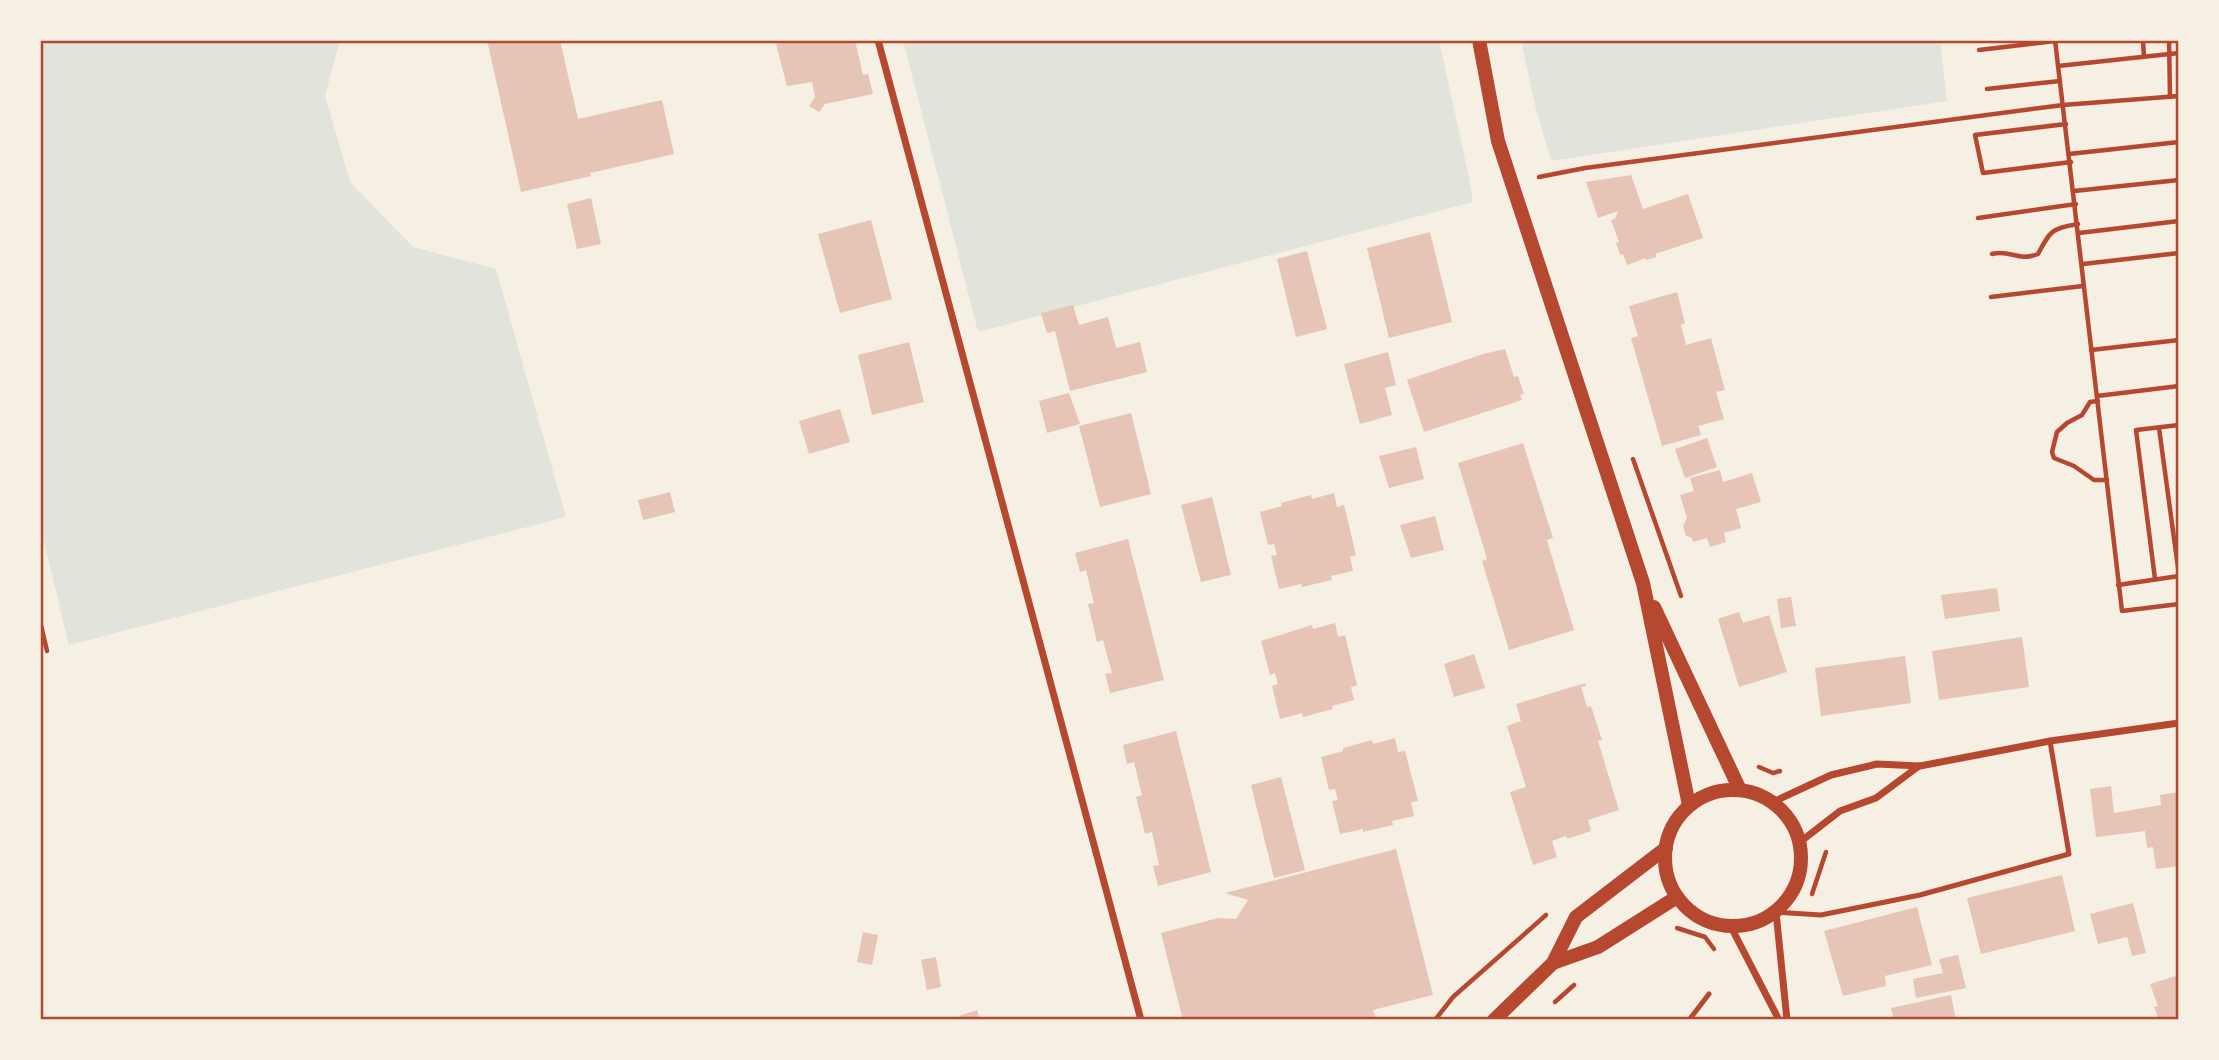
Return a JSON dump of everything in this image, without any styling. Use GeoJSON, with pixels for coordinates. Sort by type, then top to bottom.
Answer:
{"type":"FeatureCollection","features":[{"type":"Feature","properties":{"kind":"main road"},"geometry":{"type":"LineString","coordinates":[[1479,40],[1498,141],[1643,583],[1689,805]]}},
{"type":"Feature","properties":{"kind":"main road"},"geometry":{"type":"LineString","coordinates":[[1643,583],[1740,790]]}},
{"type":"Feature","properties":{"kind":"main road"},"geometry":{"type":"LineString","coordinates":[[1729,789],[1753,791],[1773,802],[1790,820],[1800,842],[1801,868],[1793,892],[1776,912],[1753,924],[1731,927],[1711,923],[1691,913],[1677,897],[1667,878],[1665,849],[1676,820],[1689,805],[1706,794],[1729,789]]}},
{"type":"Feature","properties":{"kind":"main road"},"geometry":{"type":"LineString","coordinates":[[1494,1020],[1553,963],[1576,917],[1665,849]]}},
{"type":"Feature","properties":{"kind":"main road"},"geometry":{"type":"LineString","coordinates":[[1553,963],[1598,947],[1677,897]]}},
{"type":"Feature","properties":{"kind":"street"},"geometry":{"type":"LineString","coordinates":[[878,40],[1140,1020]]}},
{"type":"Feature","properties":{"kind":"street"},"geometry":{"type":"LineString","coordinates":[[1773,802],[1831,775],[1877,764],[1920,766],[2050,741],[2179,723]]}},
{"type":"Feature","properties":{"kind":"street"},"geometry":{"type":"LineString","coordinates":[[1800,842],[1840,811],[1876,798],[1920,766]]}},
{"type":"Feature","properties":{"kind":"street"},"geometry":{"type":"LineString","coordinates":[[1776,912],[1787,1020]]}},
{"type":"Feature","properties":{"kind":"street"},"geometry":{"type":"LineString","coordinates":[[1731,927],[1779,1020]]}},
{"type":"Feature","properties":{"kind":"lane"},"geometry":{"type":"LineString","coordinates":[[1776,912],[1821,915],[1920,895],[2069,854],[2050,741]]}},
{"type":"Feature","properties":{"kind":"lane"},"geometry":{"type":"LineString","coordinates":[[1689,1020],[1709,994]]}},
{"type":"Feature","properties":{"kind":"path"},"geometry":{"type":"LineString","coordinates":[[2143,40],[2144,57]]}},
{"type":"Feature","properties":{"kind":"path"},"geometry":{"type":"LineString","coordinates":[[2169,40],[2170,97]]}},
{"type":"Feature","properties":{"kind":"path"},"geometry":{"type":"LineString","coordinates":[[1979,50],[2055,41],[2122,611],[2179,604]]}},
{"type":"Feature","properties":{"kind":"path"},"geometry":{"type":"LineString","coordinates":[[2058,66],[2179,53]]}},
{"type":"Feature","properties":{"kind":"path"},"geometry":{"type":"LineString","coordinates":[[1987,89],[2060,81]]}},
{"type":"Feature","properties":{"kind":"path"},"geometry":{"type":"LineString","coordinates":[[1539,177],[1585,168],[2063,105],[2179,96]]}},
{"type":"Feature","properties":{"kind":"path"},"geometry":{"type":"LineString","coordinates":[[2066,124],[1975,135],[1983,173],[2071,162]]}},
{"type":"Feature","properties":{"kind":"path"},"geometry":{"type":"LineString","coordinates":[[2069,154],[2179,142]]}},
{"type":"Feature","properties":{"kind":"path"},"geometry":{"type":"LineString","coordinates":[[1535,166],[1543,190]]}},
{"type":"Feature","properties":{"kind":"path"},"geometry":{"type":"LineString","coordinates":[[2074,191],[2179,180]]}},
{"type":"Feature","properties":{"kind":"path"},"geometry":{"type":"LineString","coordinates":[[1979,218],[2076,204]]}},
{"type":"Feature","properties":{"kind":"path"},"geometry":{"type":"LineString","coordinates":[[2079,233],[2179,221]]}},
{"type":"Feature","properties":{"kind":"path"},"geometry":{"type":"LineString","coordinates":[[1992,254],[2004,252],[2021,258],[2031,257],[2038,254],[2047,234],[2054,229],[2078,224]]}},
{"type":"Feature","properties":{"kind":"path"},"geometry":{"type":"LineString","coordinates":[[2083,264],[2179,253]]}},
{"type":"Feature","properties":{"kind":"path"},"geometry":{"type":"LineString","coordinates":[[1991,297],[2083,286]]}},
{"type":"Feature","properties":{"kind":"path"},"geometry":{"type":"LineString","coordinates":[[2091,350],[2179,340]]}},
{"type":"Feature","properties":{"kind":"path"},"geometry":{"type":"LineString","coordinates":[[2107,480],[2094,480],[2074,466],[2054,458],[2052,452],[2057,432],[2082,415],[2090,402],[2097,399],[2179,387]]}},
{"type":"Feature","properties":{"kind":"path"},"geometry":{"type":"LineString","coordinates":[[2155,579],[2136,430],[2179,425]]}},
{"type":"Feature","properties":{"kind":"path"},"geometry":{"type":"LineString","coordinates":[[2118,585],[2179,575],[2159,428]]}},
{"type":"Feature","properties":{"kind":"path"},"geometry":{"type":"LineString","coordinates":[[1633,458],[1682,598]]}},
{"type":"Feature","properties":{"kind":"path"},"geometry":{"type":"LineString","coordinates":[[40,621],[47,651]]}},
{"type":"Feature","properties":{"kind":"path"},"geometry":{"type":"LineString","coordinates":[[1750,762],[1773,773],[1785,770]]}},
{"type":"Feature","properties":{"kind":"path"},"geometry":{"type":"LineString","coordinates":[[1435,1020],[1453,998],[1551,910]]}},
{"type":"Feature","properties":{"kind":"path"},"geometry":{"type":"LineString","coordinates":[[1673,928],[1705,937],[1720,956]]}},
{"type":"Feature","properties":{"kind":"shaded area"},"geometry":{"type":"Polygon","coordinates":[[[40,40],[340,40],[325,96],[350,182],[413,247],[496,269],[566,517],[69,645],[40,526],[40,40]]]}},
{"type":"Feature","properties":{"kind":"shaded area"},"geometry":{"type":"Polygon","coordinates":[[[903,40],[1439,40],[1473,202],[978,332],[903,40]]]}},
{"type":"Feature","properties":{"kind":"shaded area"},"geometry":{"type":"Polygon","coordinates":[[[1521,40],[1940,40],[1947,101],[1551,161],[1521,40]]]}},
{"type":"Feature","properties":{"kind":"building"},"geometry":{"type":"Polygon","coordinates":[[[487,40],[560,40],[578,119],[662,100],[674,154],[521,192],[487,40]]]}},
{"type":"Feature","properties":{"kind":"building"},"geometry":{"type":"Polygon","coordinates":[[[792,40],[855,40],[863,75],[868,74],[873,94],[825,104],[819,112],[809,106],[815,97],[812,82],[787,86],[776,44],[792,40]]]}},
{"type":"Feature","properties":{"kind":"building"},"geometry":{"type":"Polygon","coordinates":[[[1631,175],[1643,209],[1688,194],[1703,238],[1655,254],[1657,257],[1627,265],[1623,254],[1620,255],[1616,243],[1619,242],[1611,220],[1615,219],[1618,211],[1598,218],[1586,182],[1631,175]]]}},
{"type":"Feature","properties":{"kind":"building"},"geometry":{"type":"Polygon","coordinates":[[[591,198],[601,244],[577,249],[567,204],[591,198]]]}},
{"type":"Feature","properties":{"kind":"building"},"geometry":{"type":"Polygon","coordinates":[[[871,220],[892,299],[840,313],[818,234],[871,220]]]}},
{"type":"Feature","properties":{"kind":"building"},"geometry":{"type":"Polygon","coordinates":[[[1430,232],[1452,322],[1389,338],[1367,248],[1430,232]]]}},
{"type":"Feature","properties":{"kind":"building"},"geometry":{"type":"Polygon","coordinates":[[[1307,251],[1327,329],[1296,337],[1277,259],[1307,251]]]}},
{"type":"Feature","properties":{"kind":"building"},"geometry":{"type":"Polygon","coordinates":[[[1677,292],[1685,323],[1681,325],[1686,345],[1711,338],[1725,390],[1716,392],[1724,419],[1698,426],[1701,435],[1662,446],[1631,338],[1638,336],[1629,306],[1677,292]]]}},
{"type":"Feature","properties":{"kind":"building"},"geometry":{"type":"Polygon","coordinates":[[[1073,305],[1079,325],[1108,317],[1116,348],[1140,342],[1147,372],[1070,391],[1055,331],[1047,333],[1041,313],[1073,305]]]}},
{"type":"Feature","properties":{"kind":"building"},"geometry":{"type":"Polygon","coordinates":[[[909,342],[924,402],[872,415],[858,355],[909,342]]]}},
{"type":"Feature","properties":{"kind":"building"},"geometry":{"type":"Polygon","coordinates":[[[1505,349],[1514,377],[1518,376],[1524,394],[1520,395],[1522,400],[1424,432],[1407,380],[1505,349]]]}},
{"type":"Feature","properties":{"kind":"building"},"geometry":{"type":"Polygon","coordinates":[[[1388,352],[1396,385],[1385,388],[1392,415],[1360,424],[1344,364],[1388,352]]]}},
{"type":"Feature","properties":{"kind":"building"},"geometry":{"type":"Polygon","coordinates":[[[1069,393],[1080,424],[1047,433],[1039,401],[1069,393]]]}},
{"type":"Feature","properties":{"kind":"building"},"geometry":{"type":"Polygon","coordinates":[[[840,409],[850,442],[809,454],[799,421],[840,409]]]}},
{"type":"Feature","properties":{"kind":"building"},"geometry":{"type":"Polygon","coordinates":[[[1131,413],[1151,494],[1100,507],[1079,426],[1131,413]]]}},
{"type":"Feature","properties":{"kind":"building"},"geometry":{"type":"Polygon","coordinates":[[[1707,438],[1717,467],[1685,478],[1675,449],[1707,438]]]}},
{"type":"Feature","properties":{"kind":"building"},"geometry":{"type":"Polygon","coordinates":[[[1523,443],[1553,538],[1547,540],[1574,630],[1509,650],[1482,561],[1487,559],[1458,463],[1523,443]]]}},
{"type":"Feature","properties":{"kind":"building"},"geometry":{"type":"Polygon","coordinates":[[[1416,447],[1424,479],[1389,488],[1379,456],[1416,447]]]}},
{"type":"Feature","properties":{"kind":"building"},"geometry":{"type":"Polygon","coordinates":[[[1720,470],[1723,482],[1752,473],[1761,502],[1736,509],[1741,528],[1724,533],[1726,542],[1710,547],[1707,538],[1693,542],[1692,538],[1686,536],[1683,526],[1687,518],[1680,495],[1694,491],[1690,478],[1720,470]]]}},
{"type":"Feature","properties":{"kind":"building"},"geometry":{"type":"Polygon","coordinates":[[[670,492],[675,512],[643,520],[638,500],[670,492]]]}},
{"type":"Feature","properties":{"kind":"building"},"geometry":{"type":"Polygon","coordinates":[[[1334,493],[1337,507],[1344,505],[1356,555],[1350,557],[1353,571],[1331,576],[1332,580],[1279,589],[1271,556],[1277,555],[1274,544],[1268,545],[1260,512],[1311,495],[1312,499],[1334,493]]]}},
{"type":"Feature","properties":{"kind":"building"},"geometry":{"type":"Polygon","coordinates":[[[1212,497],[1231,575],[1201,582],[1181,505],[1212,497]]]}},
{"type":"Feature","properties":{"kind":"building"},"geometry":{"type":"Polygon","coordinates":[[[1435,516],[1444,550],[1411,558],[1400,525],[1435,516]]]}},
{"type":"Feature","properties":{"kind":"building"},"geometry":{"type":"Polygon","coordinates":[[[1128,539],[1164,680],[1110,693],[1105,674],[1112,673],[1103,640],[1097,642],[1088,604],[1094,603],[1086,570],[1080,572],[1075,553],[1128,539]]]}},
{"type":"Feature","properties":{"kind":"building"},"geometry":{"type":"Polygon","coordinates":[[[1997,588],[2000,611],[1945,619],[1941,595],[1997,588]]]}},
{"type":"Feature","properties":{"kind":"building"},"geometry":{"type":"Polygon","coordinates":[[[1791,597],[1796,626],[1781,628],[1777,599],[1791,597]]]}},
{"type":"Feature","properties":{"kind":"building"},"geometry":{"type":"Polygon","coordinates":[[[1739,612],[1743,623],[1769,615],[1787,672],[1739,687],[1718,619],[1739,612]]]}},
{"type":"Feature","properties":{"kind":"building"},"geometry":{"type":"Polygon","coordinates":[[[1335,623],[1338,637],[1345,635],[1357,685],[1351,687],[1354,700],[1303,717],[1302,713],[1280,719],[1272,686],[1278,684],[1275,673],[1270,675],[1261,641],[1312,625],[1313,629],[1335,623]]]}},
{"type":"Feature","properties":{"kind":"building"},"geometry":{"type":"Polygon","coordinates":[[[2022,637],[2029,687],[1939,700],[1932,651],[2022,637]]]}},
{"type":"Feature","properties":{"kind":"building"},"geometry":{"type":"Polygon","coordinates":[[[1474,654],[1485,688],[1454,697],[1444,664],[1474,654]]]}},
{"type":"Feature","properties":{"kind":"building"},"geometry":{"type":"Polygon","coordinates":[[[1905,656],[1911,703],[1821,716],[1815,668],[1905,656]]]}},
{"type":"Feature","properties":{"kind":"building"},"geometry":{"type":"Polygon","coordinates":[[[1585,683],[1586,686],[1581,687],[1587,707],[1591,706],[1602,740],[1598,741],[1619,810],[1588,820],[1591,831],[1552,841],[1557,857],[1533,865],[1510,792],[1526,787],[1507,726],[1521,721],[1516,704],[1585,683]]]}},
{"type":"Feature","properties":{"kind":"building"},"geometry":{"type":"Polygon","coordinates":[[[1176,731],[1211,872],[1158,886],[1153,866],[1159,865],[1152,832],[1145,834],[1136,797],[1142,795],[1134,762],[1127,764],[1123,745],[1176,731]]]}},
{"type":"Feature","properties":{"kind":"building"},"geometry":{"type":"Polygon","coordinates":[[[1395,738],[1398,752],[1405,751],[1418,801],[1411,802],[1414,816],[1392,821],[1393,825],[1340,834],[1332,801],[1338,800],[1335,789],[1329,790],[1321,757],[1372,740],[1373,744],[1395,738]]]}},
{"type":"Feature","properties":{"kind":"building"},"geometry":{"type":"Polygon","coordinates":[[[1281,777],[1305,870],[1274,878],[1251,785],[1281,777]]]}},
{"type":"Feature","properties":{"kind":"building"},"geometry":{"type":"Polygon","coordinates":[[[2111,786],[2114,813],[2161,805],[2160,795],[2179,792],[2179,866],[2156,869],[2153,847],[2147,848],[2145,831],[2096,837],[2090,789],[2111,786]]]}},
{"type":"Feature","properties":{"kind":"building"},"geometry":{"type":"Polygon","coordinates":[[[1396,849],[1433,995],[1373,1010],[1376,1020],[1183,1020],[1161,933],[1218,918],[1236,919],[1248,900],[1225,893],[1396,849]]]}},
{"type":"Feature","properties":{"kind":"building"},"geometry":{"type":"Polygon","coordinates":[[[2062,875],[2075,931],[1981,954],[1967,898],[2062,875]]]}},
{"type":"Feature","properties":{"kind":"building"},"geometry":{"type":"Polygon","coordinates":[[[2133,903],[2146,953],[2132,956],[2127,937],[2098,944],[2090,914],[2133,903]]]}},
{"type":"Feature","properties":{"kind":"building"},"geometry":{"type":"Polygon","coordinates":[[[1917,907],[1932,965],[1885,976],[1886,986],[1843,996],[1824,931],[1917,907]]]}},
{"type":"Feature","properties":{"kind":"building"},"geometry":{"type":"Polygon","coordinates":[[[863,932],[878,935],[872,965],[857,962],[863,932]]]}},
{"type":"Feature","properties":{"kind":"building"},"geometry":{"type":"Polygon","coordinates":[[[1958,955],[1966,988],[1916,998],[1913,979],[1943,973],[1939,959],[1958,955]]]}},
{"type":"Feature","properties":{"kind":"building"},"geometry":{"type":"Polygon","coordinates":[[[936,957],[941,987],[927,990],[921,960],[936,957]]]}},
{"type":"Feature","properties":{"kind":"building"},"geometry":{"type":"Polygon","coordinates":[[[2179,975],[2179,1020],[2159,1020],[2154,1007],[2158,1006],[2150,984],[2179,975]]]}},
{"type":"Feature","properties":{"kind":"building"},"geometry":{"type":"Polygon","coordinates":[[[1951,995],[1956,1020],[1894,1020],[1891,1008],[1951,995]]]}},
{"type":"Feature","properties":{"kind":"building"},"geometry":{"type":"Polygon","coordinates":[[[977,1010],[980,1020],[960,1020],[959,1016],[977,1010]]]}}]}
